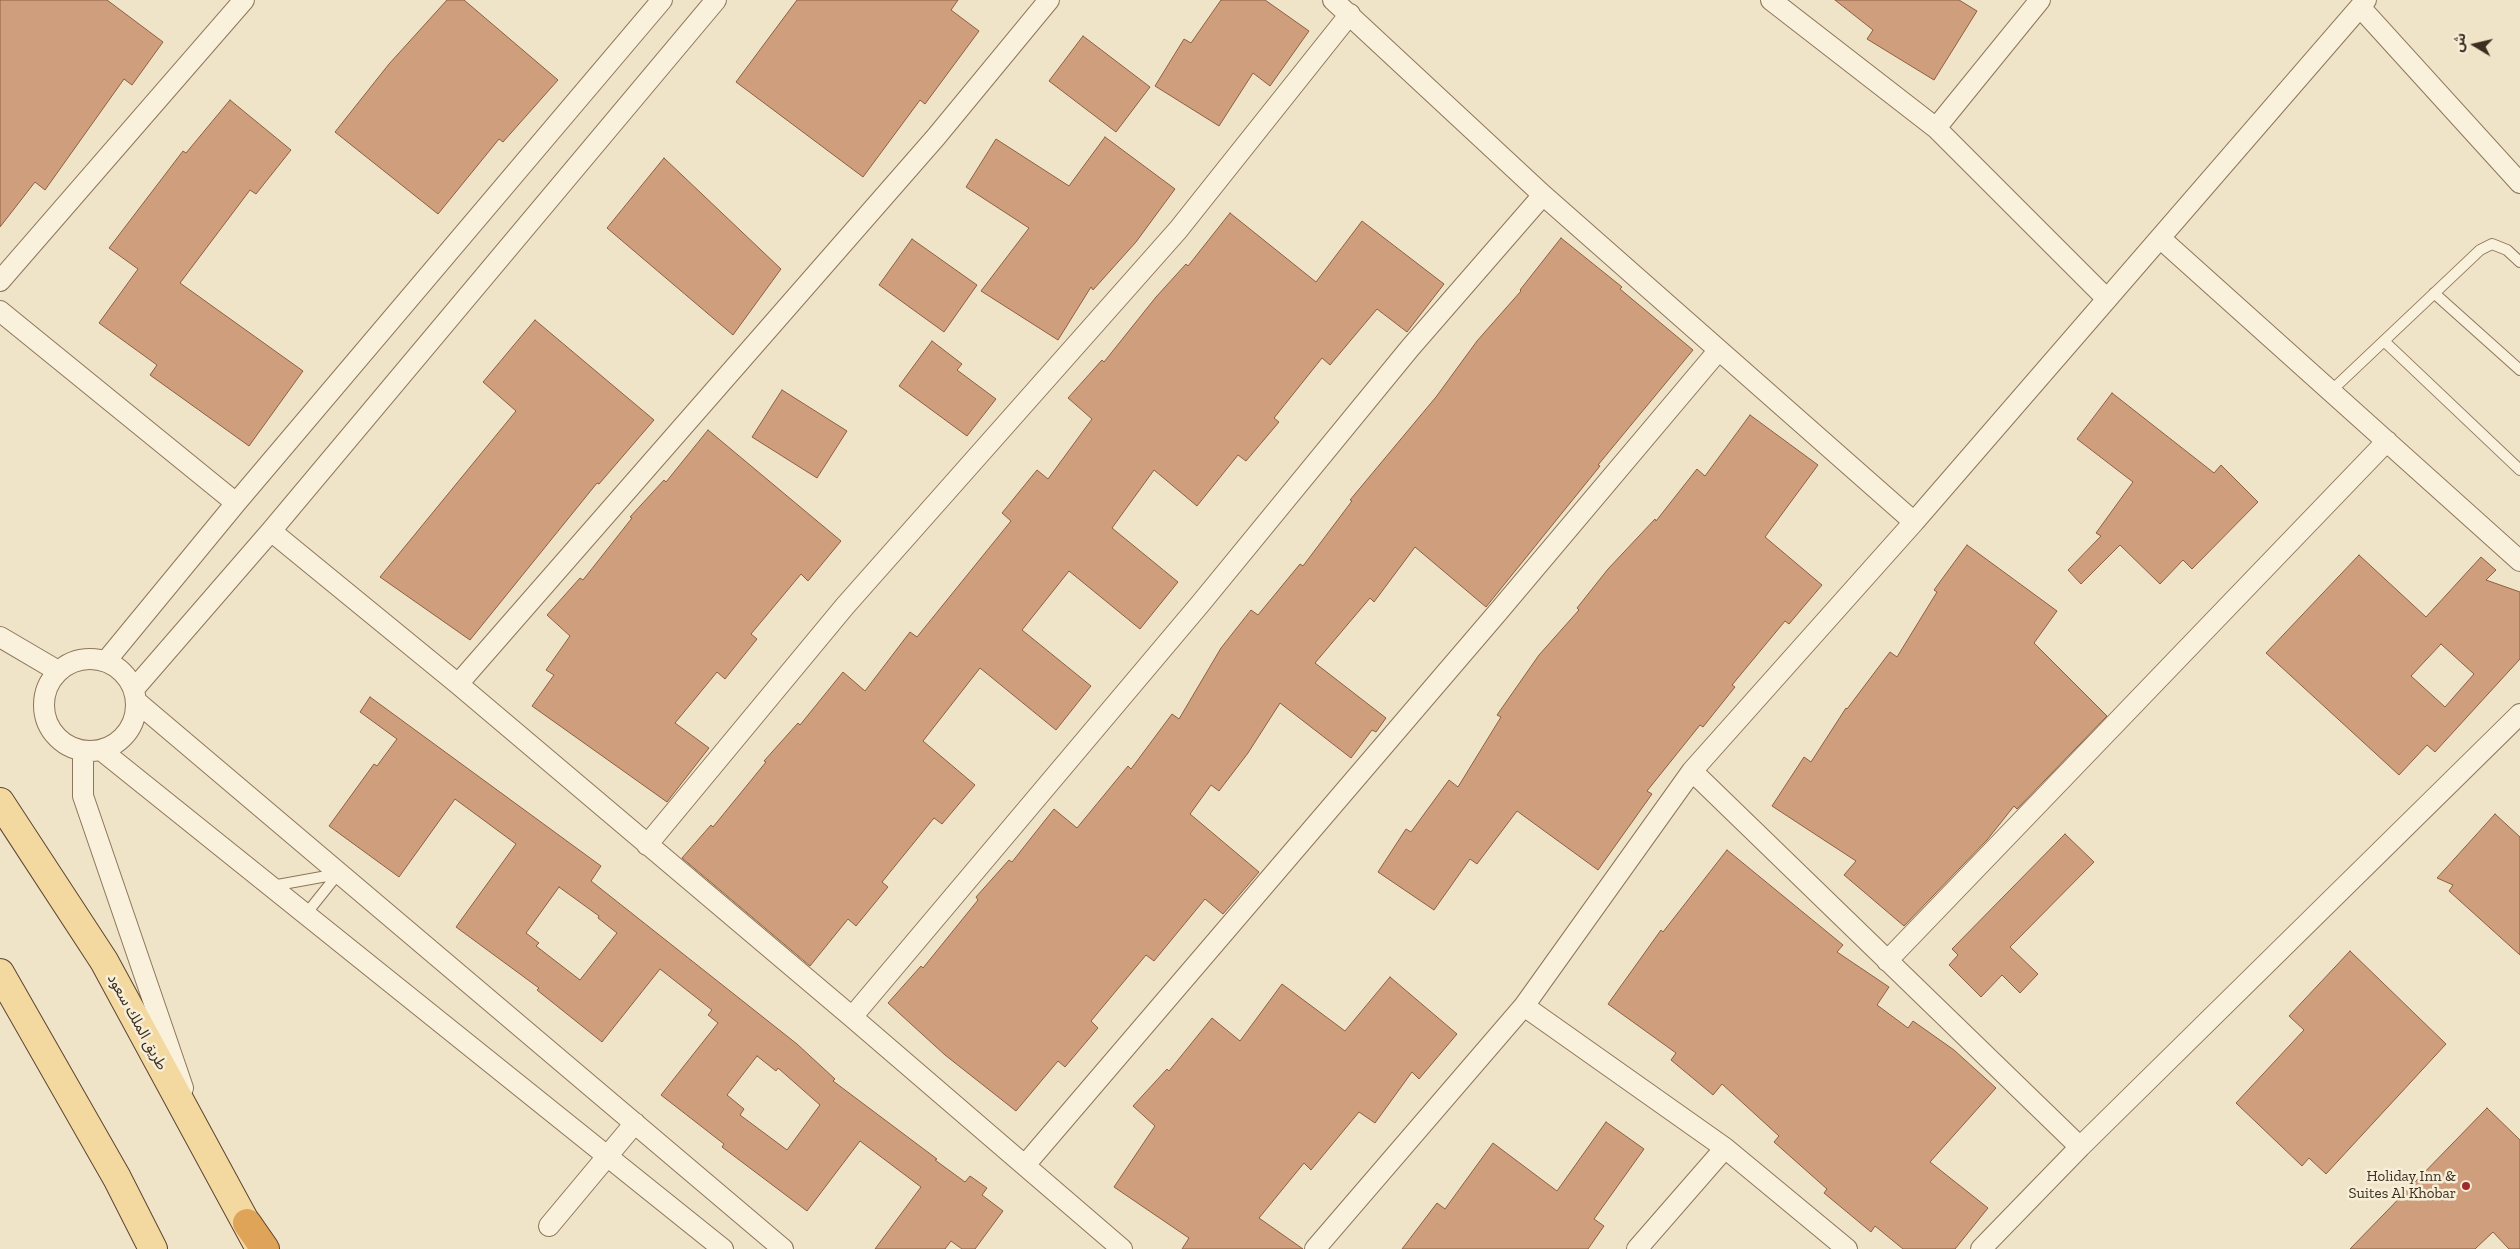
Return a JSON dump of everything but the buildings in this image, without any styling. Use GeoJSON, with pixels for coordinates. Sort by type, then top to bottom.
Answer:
{"type":"FeatureCollection","features":[{"type":"Feature","properties":{"kind":"highway"},"geometry":{"type":"LineString","coordinates":[[247,1223],[265,1249]]}},
{"type":"Feature","properties":{"kind":"main road","name":"طريق الملك سعود"},"geometry":{"type":"LineString","coordinates":[[0,802],[104,961],[260,1249]]}},
{"type":"Feature","properties":{"kind":"main road"},"geometry":{"type":"LineString","coordinates":[[0,973],[117,1178],[153,1249]]}},
{"type":"Feature","properties":{"kind":"street"},"geometry":{"type":"LineString","coordinates":[[0,281],[244,0]]}},
{"type":"Feature","properties":{"kind":"street"},"geometry":{"type":"LineString","coordinates":[[106,661],[236,503],[662,0]]}},
{"type":"Feature","properties":{"kind":"street"},"geometry":{"type":"LineString","coordinates":[[135,696],[716,0]]}},
{"type":"Feature","properties":{"kind":"street"},"geometry":{"type":"LineString","coordinates":[[458,684],[936,137],[1049,0]]}},
{"type":"Feature","properties":{"kind":"street"},"geometry":{"type":"LineString","coordinates":[[1333,0],[1543,195],[1914,522]]}},
{"type":"Feature","properties":{"kind":"street"},"geometry":{"type":"LineString","coordinates":[[1771,0],[1936,128],[2107,299]]}},
{"type":"Feature","properties":{"kind":"street"},"geometry":{"type":"LineString","coordinates":[[1936,128],[2040,0]]}},
{"type":"Feature","properties":{"kind":"street"},"geometry":{"type":"LineString","coordinates":[[1314,1249],[1524,1006],[1692,771],[1914,522],[2363,3],[2520,183]]}},
{"type":"Feature","properties":{"kind":"street"},"geometry":{"type":"LineString","coordinates":[[647,845],[844,606],[1178,230],[1350,14]]}},
{"type":"Feature","properties":{"kind":"street"},"geometry":{"type":"LineString","coordinates":[[852,1017],[1202,603],[1410,348],[1543,195]]}},
{"type":"Feature","properties":{"kind":"street"},"geometry":{"type":"LineString","coordinates":[[2160,238],[2520,561]]}},
{"type":"Feature","properties":{"kind":"street"},"geometry":{"type":"LineString","coordinates":[[0,311],[236,503]]}},
{"type":"Feature","properties":{"kind":"street"},"geometry":{"type":"LineString","coordinates":[[1025,1165],[1498,612],[1718,350]]}},
{"type":"Feature","properties":{"kind":"street"},"geometry":{"type":"LineString","coordinates":[[1887,961],[2387,441]]}},
{"type":"Feature","properties":{"kind":"street"},"geometry":{"type":"LineString","coordinates":[[272,531],[458,684],[852,1017],[1122,1249]]}},
{"type":"Feature","properties":{"kind":"street"},"geometry":{"type":"LineString","coordinates":[[0,637],[58,671]]}},
{"type":"Feature","properties":{"kind":"street"},"geometry":{"type":"LineString","coordinates":[[81,659],[106,661],[118,667],[128,677],[135,696],[135,718],[127,732],[116,744],[92,750],[69,746],[58,738],[46,719],[45,697],[50,683],[58,671],[81,659]]}},
{"type":"Feature","properties":{"kind":"street"},"geometry":{"type":"LineString","coordinates":[[135,696],[784,1249]]}},
{"type":"Feature","properties":{"kind":"street"},"geometry":{"type":"LineString","coordinates":[[1981,1249],[2080,1147],[2520,714]]}},
{"type":"Feature","properties":{"kind":"street"},"geometry":{"type":"LineString","coordinates":[[92,750],[271,886],[723,1249]]}},
{"type":"Feature","properties":{"kind":"street"},"geometry":{"type":"LineString","coordinates":[[92,750],[83,796],[201,1139]]}},
{"type":"Feature","properties":{"kind":"street"},"geometry":{"type":"LineString","coordinates":[[1692,771],[2080,1147]]}},
{"type":"Feature","properties":{"kind":"street"},"geometry":{"type":"LineString","coordinates":[[1524,1006],[1725,1148],[1847,1249]]}},
{"type":"Feature","properties":{"kind":"street"},"geometry":{"type":"LineString","coordinates":[[550,1226],[635,1123]]}},
{"type":"Feature","properties":{"kind":"street"},"geometry":{"type":"LineString","coordinates":[[1637,1249],[1725,1148]]}},
{"type":"Feature","properties":{"kind":"lane"},"geometry":{"type":"LineString","coordinates":[[2331,391],[2480,250],[2492,244],[2507,250],[2520,262]]}},
{"type":"Feature","properties":{"kind":"lane"},"geometry":{"type":"LineString","coordinates":[[2434,293],[2520,370]]}},
{"type":"Feature","properties":{"kind":"lane"},"geometry":{"type":"LineString","coordinates":[[2384,341],[2520,470]]}},
{"type":"Feature","properties":{"kind":"lane"},"geometry":{"type":"LineString","coordinates":[[271,886],[338,874],[306,914]]}},
{"type":"Feature","properties":{"kind":"place","name":"Holiday Inn & Suites Al Khobar"},"geometry":{"type":"Point","coordinates":[2466,1186]}}]}
